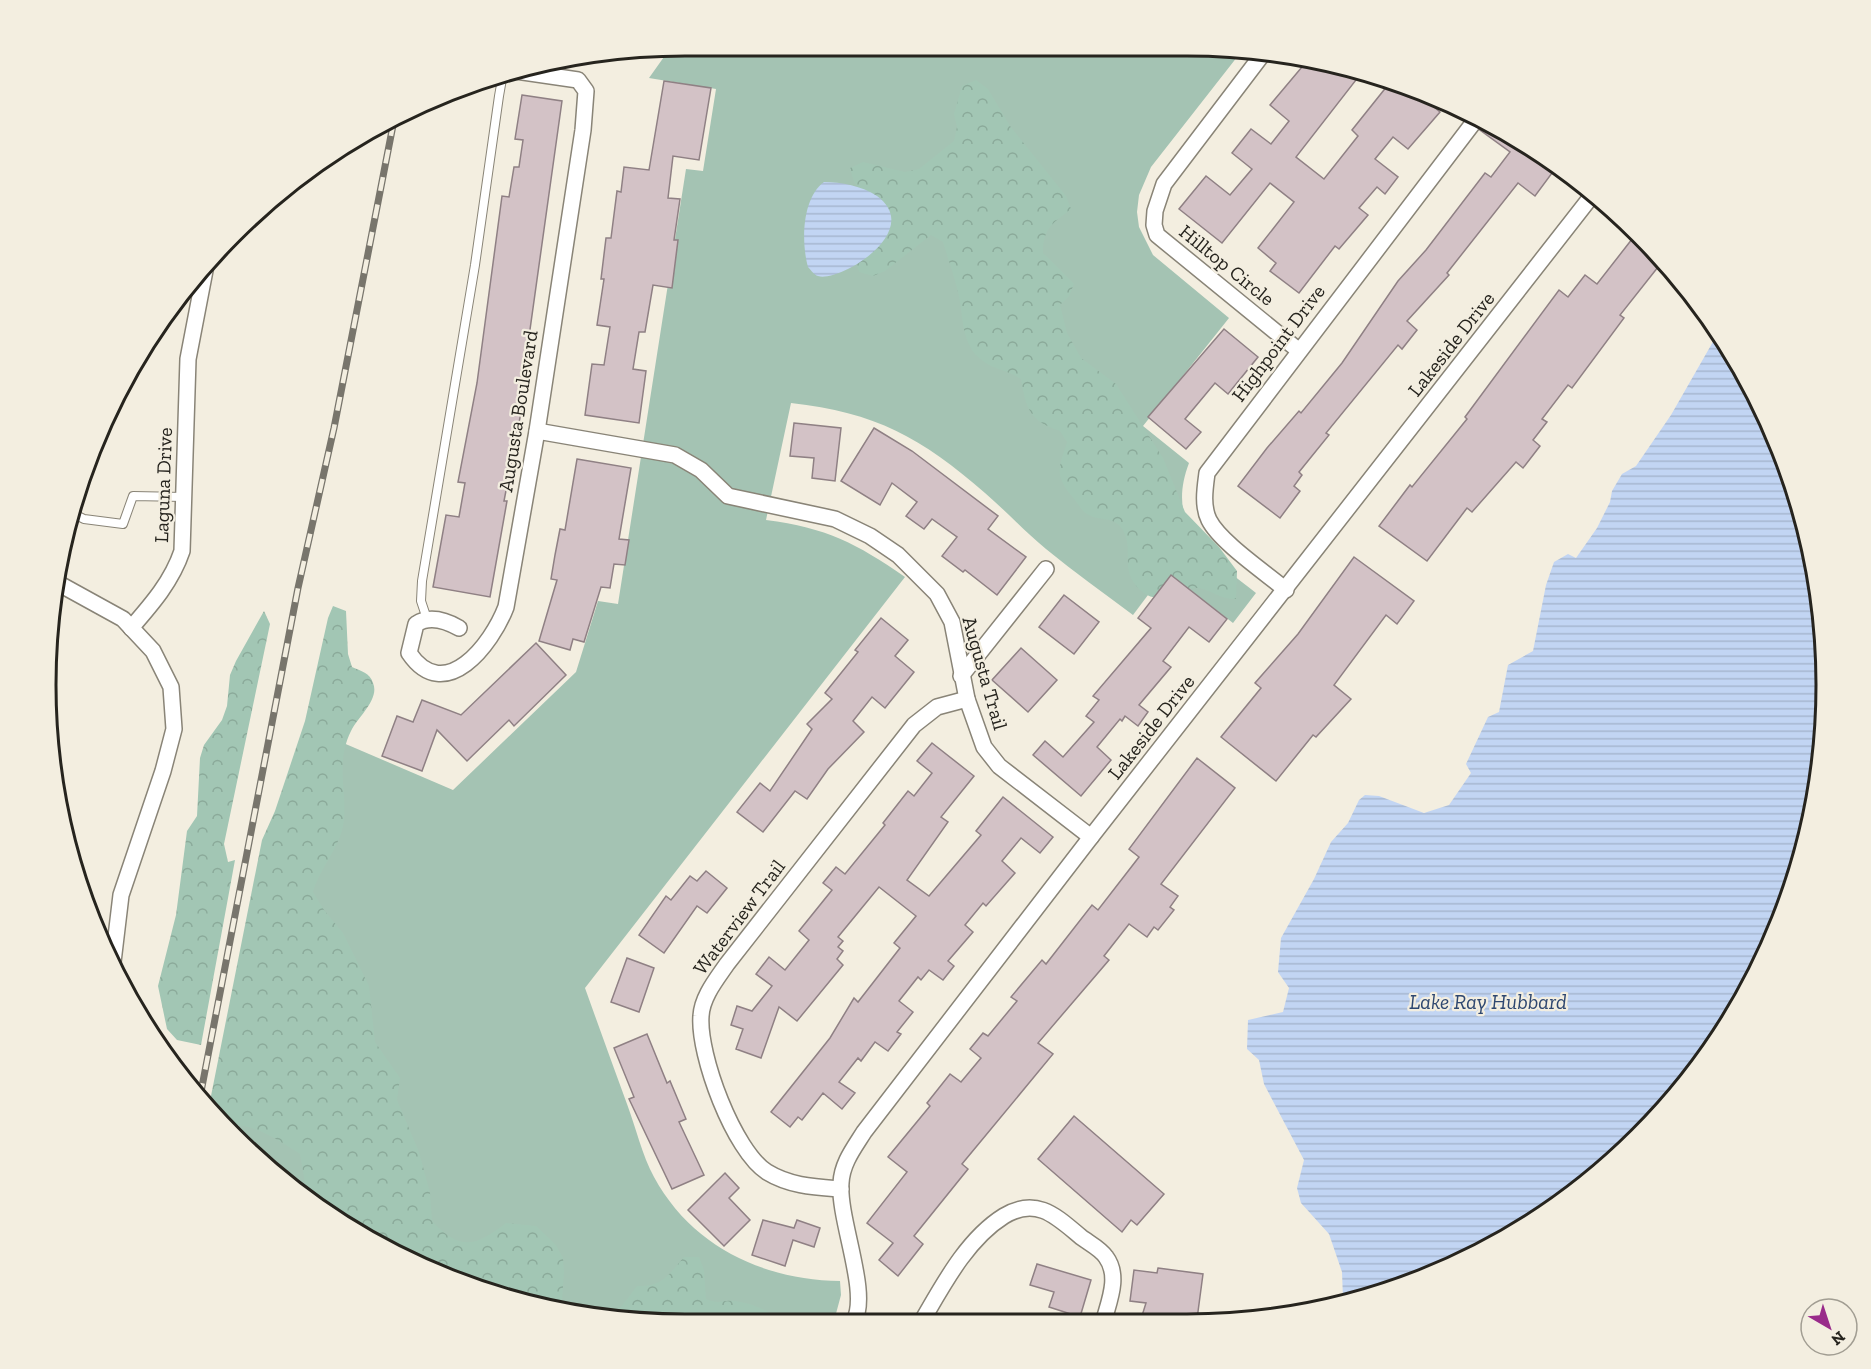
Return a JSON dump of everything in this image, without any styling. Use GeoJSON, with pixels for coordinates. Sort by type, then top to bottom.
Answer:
{"type":"FeatureCollection","features":[{"type":"Feature","properties":{"kind":"street","name":"Hilltop Circle"},"geometry":{"type":"LineString","coordinates":[[1258,60],[1164,184],[1155,211],[1154,225],[1157,235],[1298,350]]}},
{"type":"Feature","properties":{"kind":"street","name":"Augusta Boulevard"},"geometry":{"type":"LineString","coordinates":[[427,619],[416,624],[409,653],[417,664],[441,674],[456,670],[478,653],[498,627],[506,607],[537,431],[583,130],[586,91],[578,80],[534,74]]}},
{"type":"Feature","properties":{"kind":"street","name":"Highpoint Drive"},"geometry":{"type":"LineString","coordinates":[[1286,590],[1225,539],[1209,520],[1204,491],[1207,473],[1298,350],[1472,124]]}},
{"type":"Feature","properties":{"kind":"street","name":"Lakeside Drive"},"geometry":{"type":"LineString","coordinates":[[858,1313],[859,1297],[843,1217],[841,1189],[845,1161],[864,1132],[1090,837],[1286,590],[1588,201]]}},
{"type":"Feature","properties":{"kind":"street","name":"Laguna Drive"},"geometry":{"type":"LineString","coordinates":[[131,628],[153,603],[177,567],[182,551],[188,359],[203,281]]}},
{"type":"Feature","properties":{"kind":"street","name":"Augusta Trail"},"geometry":{"type":"LineString","coordinates":[[537,431],[675,455],[701,470],[728,496],[836,519],[870,536],[898,555],[937,594],[951,622],[957,642],[967,699],[984,747],[999,766],[1090,837]]}},
{"type":"Feature","properties":{"kind":"street"},"geometry":{"type":"LineString","coordinates":[[962,676],[1046,569]]}},
{"type":"Feature","properties":{"kind":"street"},"geometry":{"type":"LineString","coordinates":[[64,586],[123,619],[153,651],[171,687],[174,729],[163,771],[121,895],[114,950]]}},
{"type":"Feature","properties":{"kind":"street"},"geometry":{"type":"LineString","coordinates":[[427,619],[447,621],[459,628]]}},
{"type":"Feature","properties":{"kind":"street","name":"Waterview Trail"},"geometry":{"type":"LineString","coordinates":[[841,1189],[799,1186],[779,1178],[753,1162],[741,1145],[705,1059],[700,1015],[709,990],[727,964],[914,725],[937,707],[967,699]]}},
{"type":"Feature","properties":{"kind":"street"},"geometry":{"type":"LineString","coordinates":[[927,1313],[944,1283],[975,1243],[1006,1215],[1028,1208],[1048,1210],[1107,1257],[1112,1273],[1113,1288],[1106,1313]]}},
{"type":"Feature","properties":{"kind":"lane"},"geometry":{"type":"LineString","coordinates":[[427,619],[421,601],[422,581],[475,265],[501,83]]}},
{"type":"Feature","properties":{"kind":"lane"},"geometry":{"type":"LineString","coordinates":[[79,516],[123,524],[133,496],[184,497]]}},
{"type":"Feature","properties":{"kind":"green space"},"geometry":{"type":"Polygon","coordinates":[[[664,56],[1236,58],[1151,167],[1139,195],[1137,212],[1139,227],[1153,255],[1229,318],[1143,426],[1189,463],[1183,486],[1183,506],[1187,524],[1196,539],[1223,567],[1256,593],[1233,623],[1166,571],[1133,615],[1046,549],[962,474],[918,443],[873,421],[848,413],[791,403],[766,520],[807,528],[840,539],[856,546],[905,577],[585,988],[646,1160],[670,1202],[688,1223],[733,1255],[784,1274],[840,1281],[841,1295],[836,1313],[643,1312],[562,1301],[482,1280],[406,1249],[370,1229],[302,1184],[238,1127],[294,852],[341,742],[453,790],[576,672],[598,601],[618,604],[686,169],[703,171],[716,89],[649,78],[664,56]]]}},
{"type":"Feature","properties":{"kind":"green space"},"geometry":{"type":"Polygon","coordinates":[[[976,80],[988,89],[1010,126],[1066,196],[1071,209],[1050,227],[1043,245],[1043,253],[1074,284],[1069,296],[1060,305],[1067,333],[1081,358],[1116,384],[1163,458],[1185,512],[1219,547],[1237,571],[1236,599],[1197,588],[1157,598],[1144,593],[1136,585],[1129,570],[1128,547],[1123,530],[1111,520],[1085,513],[1064,485],[1060,466],[1067,442],[1060,431],[1035,418],[1027,406],[1021,379],[987,364],[970,347],[943,242],[931,235],[885,271],[873,276],[859,272],[855,258],[870,204],[854,182],[850,168],[863,162],[905,172],[919,169],[954,141],[957,127],[954,114],[962,86],[976,80]]]}},
{"type":"Feature","properties":{"kind":"green space"},"geometry":{"type":"Polygon","coordinates":[[[333,606],[346,611],[348,654],[352,667],[370,677],[374,695],[351,731],[346,744],[343,756],[344,814],[341,835],[313,892],[343,933],[369,986],[375,1042],[400,1078],[397,1100],[419,1152],[430,1193],[432,1221],[452,1238],[469,1242],[486,1237],[506,1223],[536,1226],[556,1245],[563,1258],[562,1301],[522,1292],[444,1266],[370,1229],[306,1187],[300,1154],[257,1130],[237,1126],[211,1097],[262,840],[275,811],[305,721],[328,618],[333,606]]]}},
{"type":"Feature","properties":{"kind":"green space"},"geometry":{"type":"Polygon","coordinates":[[[264,611],[270,624],[224,844],[228,862],[235,860],[201,1045],[177,1040],[167,1029],[158,986],[176,915],[187,831],[197,816],[200,758],[204,745],[222,720],[227,706],[230,675],[236,661],[264,611]]]}},
{"type":"Feature","properties":{"kind":"green space"},"geometry":{"type":"Polygon","coordinates":[[[684,1257],[699,1257],[704,1270],[706,1299],[718,1302],[740,1302],[770,1313],[684,1313],[619,1310],[637,1286],[659,1282],[684,1257]]]}},
{"type":"Feature","properties":{"kind":"water"},"geometry":{"type":"Polygon","coordinates":[[[824,182],[851,185],[877,196],[889,210],[891,224],[885,239],[859,263],[829,276],[818,276],[808,267],[804,233],[807,209],[817,189],[824,182]]]}},
{"type":"Feature","properties":{"kind":"water","name":"Lake Ray Hubbard"},"geometry":{"type":"Polygon","coordinates":[[[1713,342],[1751,406],[1768,444],[1794,522],[1803,562],[1814,643],[1816,684],[1814,726],[1810,767],[1794,847],[1768,925],[1731,999],[1686,1067],[1631,1129],[1601,1157],[1569,1184],[1536,1207],[1465,1249],[1389,1280],[1343,1293],[1342,1272],[1329,1234],[1301,1203],[1297,1188],[1304,1160],[1264,1084],[1259,1060],[1247,1049],[1248,1020],[1283,1012],[1289,988],[1278,972],[1281,938],[1314,879],[1331,842],[1348,823],[1359,800],[1365,795],[1379,796],[1424,813],[1449,805],[1471,773],[1466,764],[1488,717],[1499,712],[1508,665],[1533,651],[1546,585],[1554,562],[1568,554],[1576,558],[1597,528],[1610,502],[1612,491],[1622,474],[1636,466],[1671,415],[1713,342]]]}},
{"type":"Feature","properties":{"kind":"building"},"geometry":{"type":"Polygon","coordinates":[[[1302,67],[1356,80],[1296,157],[1324,179],[1358,136],[1352,130],[1386,88],[1427,103],[1440,112],[1408,149],[1393,137],[1375,159],[1398,177],[1385,194],[1377,187],[1359,208],[1368,215],[1339,249],[1335,246],[1299,293],[1270,271],[1276,263],[1258,248],[1294,202],[1270,183],[1222,243],[1179,209],[1206,176],[1230,195],[1252,169],[1232,153],[1251,129],[1271,144],[1289,121],[1270,105],[1302,67]]]}},
{"type":"Feature","properties":{"kind":"building"},"geometry":{"type":"Polygon","coordinates":[[[664,81],[711,88],[699,160],[673,156],[668,198],[680,199],[674,240],[678,240],[672,288],[653,285],[645,332],[639,332],[633,369],[646,371],[639,423],[585,415],[592,364],[604,365],[610,327],[597,325],[604,279],[601,279],[606,238],[611,238],[617,191],[621,192],[624,167],[649,170],[664,81]]]}},
{"type":"Feature","properties":{"kind":"building"},"geometry":{"type":"Polygon","coordinates":[[[522,95],[562,101],[520,401],[523,402],[504,501],[507,501],[490,597],[433,587],[446,515],[459,517],[465,483],[458,482],[477,383],[502,196],[509,197],[514,167],[519,167],[523,140],[515,139],[522,95]]]}},
{"type":"Feature","properties":{"kind":"building"},"geometry":{"type":"Polygon","coordinates":[[[1480,130],[1501,140],[1552,173],[1535,196],[1518,183],[1447,273],[1449,275],[1407,321],[1417,330],[1402,349],[1398,345],[1326,433],[1329,435],[1299,472],[1302,475],[1294,486],[1300,491],[1280,518],[1238,486],[1267,448],[1299,411],[1301,413],[1342,363],[1398,281],[1426,250],[1485,173],[1491,177],[1510,152],[1480,130]]]}},
{"type":"Feature","properties":{"kind":"building"},"geometry":{"type":"Polygon","coordinates":[[[1631,240],[1657,268],[1620,315],[1624,318],[1572,388],[1568,385],[1542,419],[1547,422],[1533,440],[1540,446],[1523,468],[1516,462],[1472,512],[1467,508],[1427,561],[1379,526],[1410,485],[1412,487],[1467,419],[1465,417],[1559,290],[1568,297],[1585,275],[1597,284],[1631,240]]]}},
{"type":"Feature","properties":{"kind":"building"},"geometry":{"type":"Polygon","coordinates":[[[1224,329],[1258,357],[1228,394],[1215,383],[1185,419],[1201,432],[1186,449],[1148,417],[1224,329]]]}},
{"type":"Feature","properties":{"kind":"building"},"geometry":{"type":"Polygon","coordinates":[[[794,423],[841,428],[835,481],[812,478],[814,458],[790,456],[794,423]]]}},
{"type":"Feature","properties":{"kind":"building"},"geometry":{"type":"Polygon","coordinates":[[[874,428],[912,451],[998,516],[988,529],[1026,557],[997,595],[965,570],[963,572],[942,556],[957,537],[932,519],[924,529],[906,516],[917,502],[892,483],[880,505],[841,481],[874,428]]]}},
{"type":"Feature","properties":{"kind":"building"},"geometry":{"type":"Polygon","coordinates":[[[577,459],[631,468],[619,539],[629,540],[625,565],[614,564],[610,588],[601,587],[584,642],[573,639],[570,650],[539,641],[557,580],[551,579],[560,529],[565,530],[577,459]]]}},
{"type":"Feature","properties":{"kind":"building"},"geometry":{"type":"Polygon","coordinates":[[[1354,557],[1414,601],[1397,624],[1386,615],[1334,685],[1351,699],[1316,737],[1313,735],[1276,781],[1221,737],[1261,688],[1255,683],[1298,634],[1354,557]]]}},
{"type":"Feature","properties":{"kind":"building"},"geometry":{"type":"Polygon","coordinates":[[[1171,575],[1227,619],[1209,642],[1189,627],[1163,661],[1171,667],[1139,705],[1148,712],[1138,726],[1125,716],[1097,747],[1111,760],[1081,796],[1033,755],[1045,741],[1063,757],[1094,722],[1086,716],[1099,700],[1093,696],[1151,628],[1138,618],[1171,575]]]}},
{"type":"Feature","properties":{"kind":"building"},"geometry":{"type":"Polygon","coordinates":[[[1064,595],[1099,622],[1074,654],[1039,627],[1064,595]]]}},
{"type":"Feature","properties":{"kind":"building"},"geometry":{"type":"Polygon","coordinates":[[[881,618],[908,640],[895,656],[914,672],[885,708],[872,697],[853,721],[864,732],[828,769],[807,799],[795,791],[763,832],[737,812],[760,783],[770,791],[812,729],[807,724],[832,699],[825,693],[858,652],[855,650],[881,618]]]}},
{"type":"Feature","properties":{"kind":"building"},"geometry":{"type":"Polygon","coordinates":[[[536,643],[566,675],[514,726],[509,720],[467,761],[437,730],[422,771],[382,756],[397,716],[413,722],[422,700],[461,715],[536,643]]]}},
{"type":"Feature","properties":{"kind":"building"},"geometry":{"type":"Polygon","coordinates":[[[1021,648],[1057,680],[1028,712],[992,680],[1021,648]]]}},
{"type":"Feature","properties":{"kind":"building"},"geometry":{"type":"Polygon","coordinates":[[[932,743],[974,776],[941,817],[948,822],[907,880],[929,896],[981,835],[976,831],[1003,797],[1053,837],[1040,853],[1021,838],[1002,861],[1015,873],[986,906],[983,903],[965,925],[973,932],[948,961],[954,966],[943,980],[929,970],[921,980],[918,977],[899,1001],[913,1012],[897,1032],[901,1034],[888,1051],[875,1042],[861,1061],[858,1058],[839,1082],[855,1093],[842,1109],[823,1093],[802,1120],[798,1117],[790,1127],[771,1112],[830,1038],[854,998],[858,1002],[900,948],[894,943],[916,916],[879,887],[838,937],[843,941],[838,947],[843,951],[837,959],[843,965],[797,1021],[779,1007],[761,1058],[736,1049],[743,1029],[731,1025],[737,1006],[752,1011],[772,986],[756,974],[769,957],[785,970],[809,940],[799,931],[832,890],[823,883],[836,867],[845,874],[885,825],[883,823],[908,791],[914,796],[932,773],[917,761],[932,743]]]}},
{"type":"Feature","properties":{"kind":"building"},"geometry":{"type":"Polygon","coordinates":[[[1197,758],[1235,788],[1161,884],[1178,896],[1170,907],[1174,910],[1158,930],[1154,927],[1147,937],[1129,924],[1104,956],[1109,960],[1038,1043],[1053,1054],[962,1164],[968,1169],[914,1236],[923,1244],[898,1276],[879,1260],[893,1243],[867,1223],[907,1172],[888,1157],[930,1106],[927,1103],[950,1074],[961,1082],[981,1058],[970,1049],[983,1033],[988,1036],[1017,1001],[1011,997],[1042,960],[1046,964],[1092,905],[1098,910],[1139,857],[1129,849],[1197,758]]]}},
{"type":"Feature","properties":{"kind":"building"},"geometry":{"type":"Polygon","coordinates":[[[706,871],[727,888],[707,913],[697,906],[664,953],[639,935],[666,896],[671,900],[690,876],[697,881],[706,871]]]}},
{"type":"Feature","properties":{"kind":"building"},"geometry":{"type":"Polygon","coordinates":[[[627,958],[654,968],[639,1012],[611,1002],[627,958]]]}},
{"type":"Feature","properties":{"kind":"building"},"geometry":{"type":"Polygon","coordinates":[[[647,1034],[667,1083],[670,1081],[686,1119],[679,1122],[704,1175],[672,1189],[629,1099],[634,1097],[614,1048],[647,1034]]]}},
{"type":"Feature","properties":{"kind":"building"},"geometry":{"type":"Polygon","coordinates":[[[1074,1116],[1164,1194],[1137,1225],[1131,1220],[1122,1232],[1038,1159],[1074,1116]]]}},
{"type":"Feature","properties":{"kind":"building"},"geometry":{"type":"Polygon","coordinates":[[[725,1173],[739,1188],[729,1198],[750,1220],[724,1246],[688,1210],[725,1173]]]}},
{"type":"Feature","properties":{"kind":"building"},"geometry":{"type":"Polygon","coordinates":[[[763,1220],[794,1228],[797,1220],[820,1228],[814,1247],[793,1240],[785,1266],[752,1255],[763,1220]]]}},
{"type":"Feature","properties":{"kind":"building"},"geometry":{"type":"Polygon","coordinates":[[[1037,1264],[1091,1280],[1081,1313],[1068,1313],[1049,1307],[1054,1292],[1030,1285],[1037,1264]]]}},
{"type":"Feature","properties":{"kind":"building"},"geometry":{"type":"Polygon","coordinates":[[[1158,1268],[1203,1274],[1198,1313],[1143,1313],[1146,1303],[1130,1301],[1134,1270],[1157,1273],[1158,1268]]]}},
{"type":"Feature","properties":{"kind":"railway"},"geometry":{"type":"LineString","coordinates":[[202,1087],[298,588],[334,428],[393,127]]}}]}
